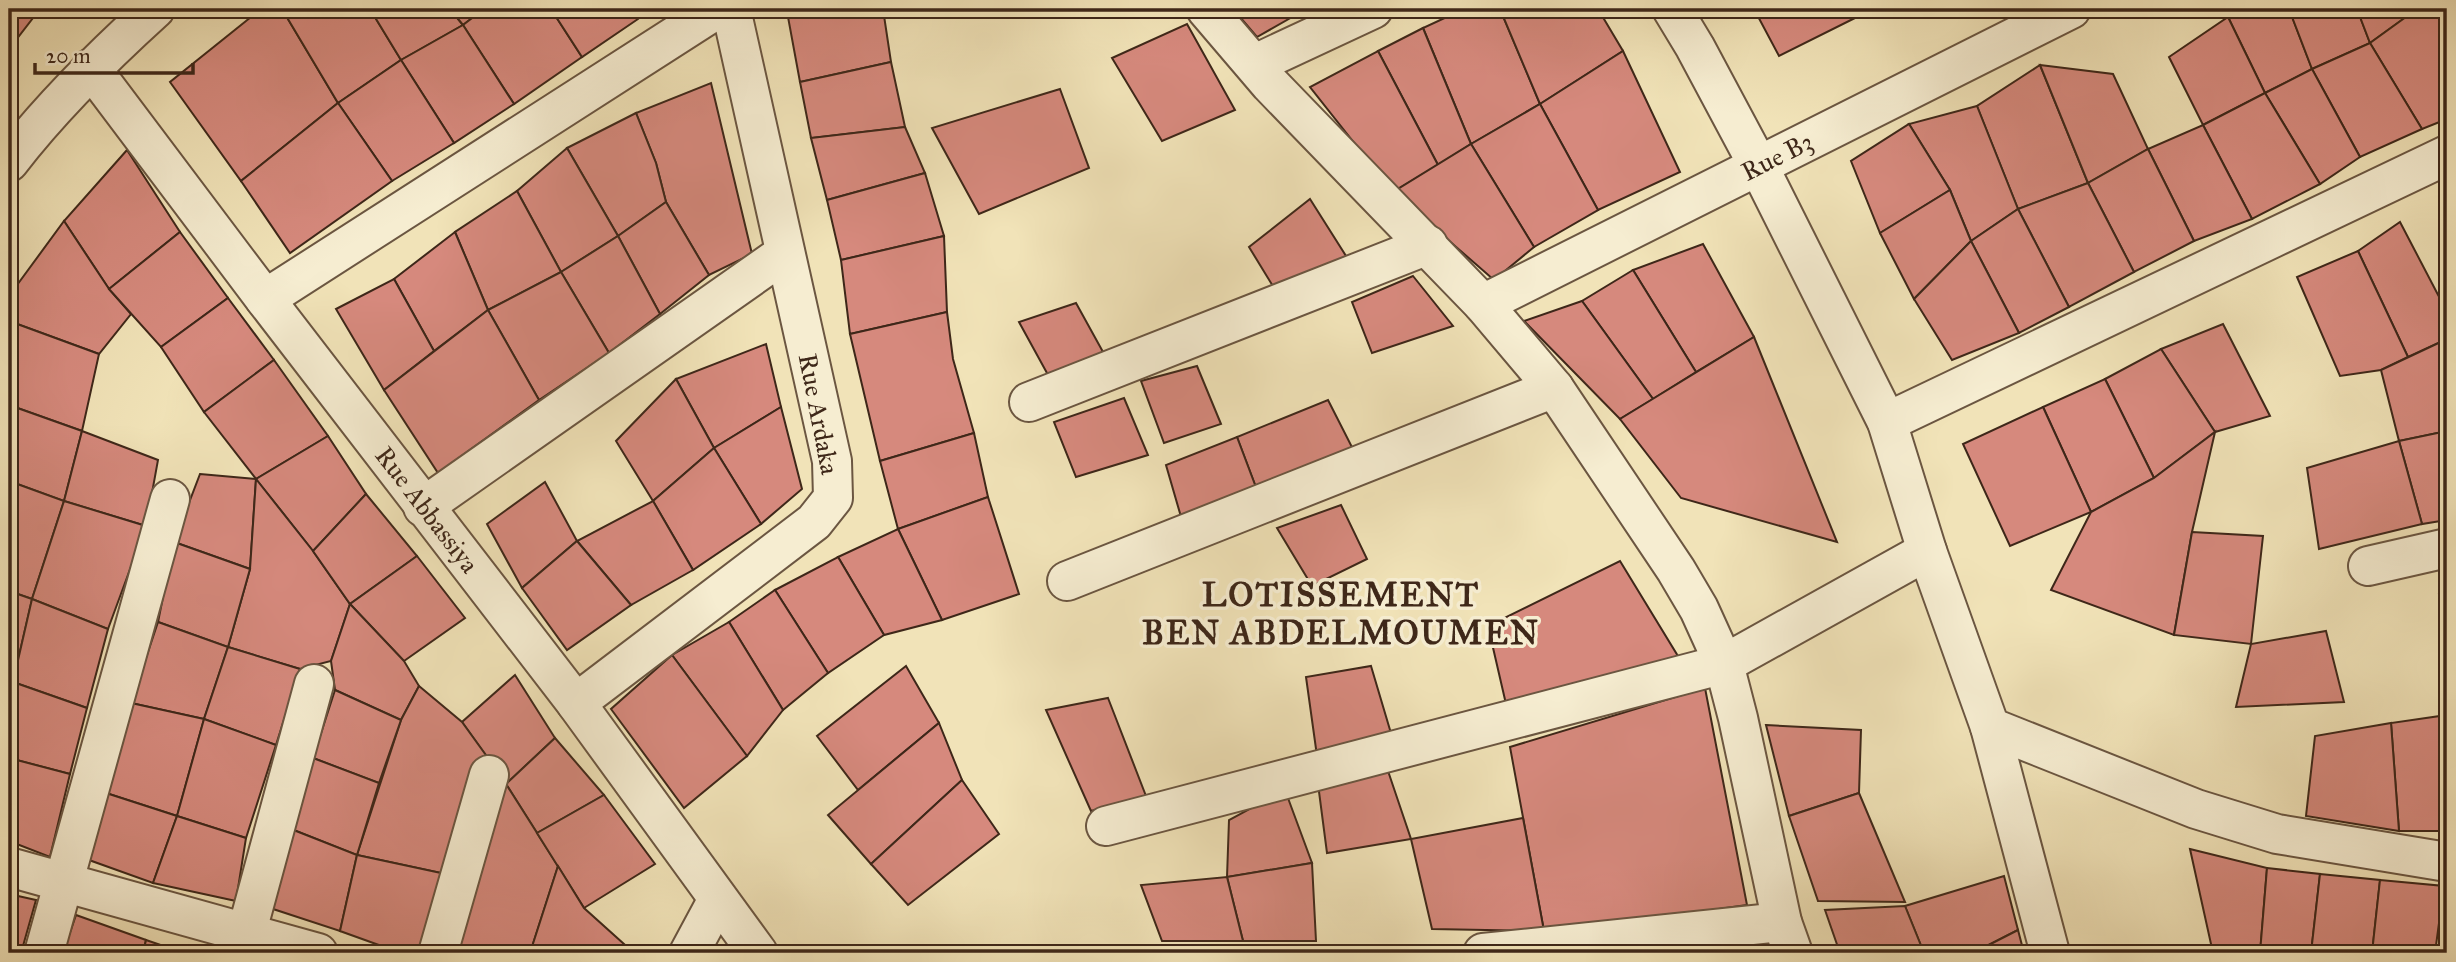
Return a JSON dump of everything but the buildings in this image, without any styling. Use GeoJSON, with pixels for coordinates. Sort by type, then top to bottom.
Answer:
{"type":"FeatureCollection","features":[{"type":"Feature","properties":{"kind":"street"},"geometry":{"type":"LineString","coordinates":[[9,162],[33,131],[91,68],[155,9]]}},
{"type":"Feature","properties":{"kind":"street"},"geometry":{"type":"LineString","coordinates":[[265,299],[717,9]]}},
{"type":"Feature","properties":{"kind":"street","name":"Rue Ardaka"},"geometry":{"type":"LineString","coordinates":[[576,703],[814,522],[833,498],[831,461],[731,9]]}},
{"type":"Feature","properties":{"kind":"street"},"geometry":{"type":"LineString","coordinates":[[1206,9],[1270,84],[1428,244],[1554,388],[1676,570],[1699,609],[1724,664],[1788,938],[1483,953]]}},
{"type":"Feature","properties":{"kind":"street"},"geometry":{"type":"LineString","coordinates":[[1255,64],[1373,9]]}},
{"type":"Feature","properties":{"kind":"street"},"geometry":{"type":"LineString","coordinates":[[1672,9],[1758,165],[1887,422],[1927,551],[1990,727],[2050,953]]}},
{"type":"Feature","properties":{"kind":"street","name":"Rue B3"},"geometry":{"type":"LineString","coordinates":[[1483,304],[2067,10]]}},
{"type":"Feature","properties":{"kind":"street","name":"Rue Abbassiya"},"geometry":{"type":"LineString","coordinates":[[91,68],[423,507],[576,703],[758,953]]}},
{"type":"Feature","properties":{"kind":"street"},"geometry":{"type":"LineString","coordinates":[[1887,422],[2447,155]]}},
{"type":"Feature","properties":{"kind":"street"},"geometry":{"type":"LineString","coordinates":[[1029,402],[1428,244]]}},
{"type":"Feature","properties":{"kind":"street"},"geometry":{"type":"LineString","coordinates":[[423,507],[785,253]]}},
{"type":"Feature","properties":{"kind":"street"},"geometry":{"type":"LineString","coordinates":[[1067,581],[1554,388]]}},
{"type":"Feature","properties":{"kind":"street"},"geometry":{"type":"LineString","coordinates":[[44,953],[170,499]]}},
{"type":"Feature","properties":{"kind":"street"},"geometry":{"type":"LineString","coordinates":[[2368,566],[2447,548]]}},
{"type":"Feature","properties":{"kind":"street"},"geometry":{"type":"LineString","coordinates":[[1106,826],[1724,664],[1927,551]]}},
{"type":"Feature","properties":{"kind":"street"},"geometry":{"type":"LineString","coordinates":[[244,943],[314,684]]}},
{"type":"Feature","properties":{"kind":"street"},"geometry":{"type":"LineString","coordinates":[[1990,727],[2196,809],[2277,834],[2447,862]]}},
{"type":"Feature","properties":{"kind":"street"},"geometry":{"type":"LineString","coordinates":[[438,953],[489,775]]}},
{"type":"Feature","properties":{"kind":"street"},"geometry":{"type":"LineString","coordinates":[[9,867],[64,882],[244,943],[318,953]]}},
{"type":"Feature","properties":{"kind":"street"},"geometry":{"type":"LineString","coordinates":[[690,953],[718,899]]}},
{"type":"Feature","properties":{"kind":"district","name":"LOTISSEMENT BEN ABDELMOUMEN"},"geometry":{"type":"Point","coordinates":[1341,614]}}]}
